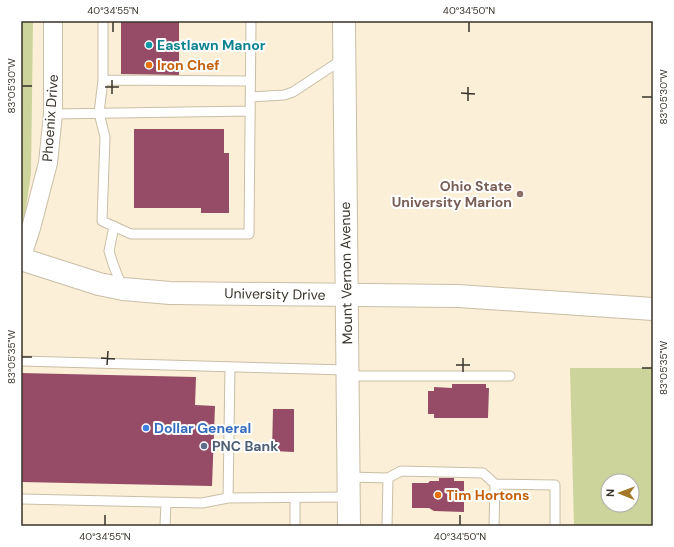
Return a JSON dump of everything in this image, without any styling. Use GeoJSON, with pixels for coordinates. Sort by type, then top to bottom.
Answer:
{"type":"FeatureCollection","features":[{"type":"Feature","properties":{"kind":"street","name":"Phoenix Drive"},"geometry":{"type":"LineString","coordinates":[[21,259],[31,228],[48,163],[53,114],[53,21]]}},
{"type":"Feature","properties":{"kind":"street","name":"Mount Vernon Avenue"},"geometry":{"type":"LineString","coordinates":[[344,21],[348,526]]}},
{"type":"Feature","properties":{"kind":"street","name":"University Drive"},"geometry":{"type":"LineString","coordinates":[[21,259],[99,284],[170,293],[458,296],[653,309]]}},
{"type":"Feature","properties":{"kind":"lane"},"geometry":{"type":"LineString","coordinates":[[103,21],[103,80],[99,113],[105,137],[102,221],[131,234],[249,234],[251,21]]}},
{"type":"Feature","properties":{"kind":"lane"},"geometry":{"type":"LineString","coordinates":[[250,97],[284,95],[293,92],[344,58]]}},
{"type":"Feature","properties":{"kind":"lane"},"geometry":{"type":"LineString","coordinates":[[103,80],[250,81]]}},
{"type":"Feature","properties":{"kind":"lane"},"geometry":{"type":"LineString","coordinates":[[53,114],[250,111]]}},
{"type":"Feature","properties":{"kind":"lane"},"geometry":{"type":"LineString","coordinates":[[114,226],[109,251],[123,288]]}},
{"type":"Feature","properties":{"kind":"lane"},"geometry":{"type":"LineString","coordinates":[[21,361],[230,366],[347,373],[510,376]]}},
{"type":"Feature","properties":{"kind":"lane"},"geometry":{"type":"LineString","coordinates":[[228,498],[230,366]]}},
{"type":"Feature","properties":{"kind":"lane"},"geometry":{"type":"LineString","coordinates":[[21,499],[202,503],[228,498],[295,498],[388,478],[401,471],[483,473],[495,484],[555,485],[555,526]]}},
{"type":"Feature","properties":{"kind":"lane"},"geometry":{"type":"LineString","coordinates":[[387,526],[388,478]]}},
{"type":"Feature","properties":{"kind":"lane"},"geometry":{"type":"LineString","coordinates":[[494,526],[495,484]]}},
{"type":"Feature","properties":{"kind":"lane"},"geometry":{"type":"LineString","coordinates":[[295,498],[296,526]]}},
{"type":"Feature","properties":{"kind":"lane"},"geometry":{"type":"LineString","coordinates":[[165,526],[166,502]]}},
{"type":"Feature","properties":{"kind":"green space"},"geometry":{"type":"Polygon","coordinates":[[[21,21],[33,21],[31,174],[21,241],[21,21]]]}},
{"type":"Feature","properties":{"kind":"green space"},"geometry":{"type":"Polygon","coordinates":[[[570,368],[653,368],[653,526],[574,526],[570,368]]]}},
{"type":"Feature","properties":{"kind":"building","name":"Eastlawn Manor"},"geometry":{"type":"Polygon","coordinates":[[[121,21],[179,21],[179,75],[121,74],[121,21]]]}},
{"type":"Feature","properties":{"kind":"building"},"geometry":{"type":"Polygon","coordinates":[[[134,129],[224,129],[224,153],[229,153],[229,213],[201,213],[201,208],[134,208],[134,129]]]}},
{"type":"Feature","properties":{"kind":"building"},"geometry":{"type":"Polygon","coordinates":[[[21,373],[196,377],[195,405],[215,406],[212,486],[21,482],[21,373]]]}},
{"type":"Feature","properties":{"kind":"building"},"geometry":{"type":"Polygon","coordinates":[[[452,384],[486,384],[486,388],[489,388],[488,418],[434,418],[434,414],[428,414],[428,391],[434,391],[434,387],[452,388],[452,384]]]}},
{"type":"Feature","properties":{"kind":"building"},"geometry":{"type":"Polygon","coordinates":[[[273,409],[294,409],[294,452],[272,451],[273,409]]]}},
{"type":"Feature","properties":{"kind":"building","name":"Tim Hortons"},"geometry":{"type":"Polygon","coordinates":[[[439,478],[454,478],[454,481],[464,481],[464,512],[434,511],[429,508],[412,508],[412,483],[439,481],[439,478]]]}},
{"type":"Feature","properties":{"kind":"place","name":"Eastlawn Manor"},"geometry":{"type":"Point","coordinates":[149,45]}},
{"type":"Feature","properties":{"kind":"place","name":"Iron Chef"},"geometry":{"type":"Point","coordinates":[149,65]}},
{"type":"Feature","properties":{"kind":"place","name":"Ohio State University Marion"},"geometry":{"type":"Point","coordinates":[520,194]}},
{"type":"Feature","properties":{"kind":"place","name":"Dollar General"},"geometry":{"type":"Point","coordinates":[146,428]}},
{"type":"Feature","properties":{"kind":"place","name":"PNC Bank"},"geometry":{"type":"Point","coordinates":[204,446]}},
{"type":"Feature","properties":{"kind":"place","name":"Tim Hortons"},"geometry":{"type":"Point","coordinates":[438,495]}}]}
